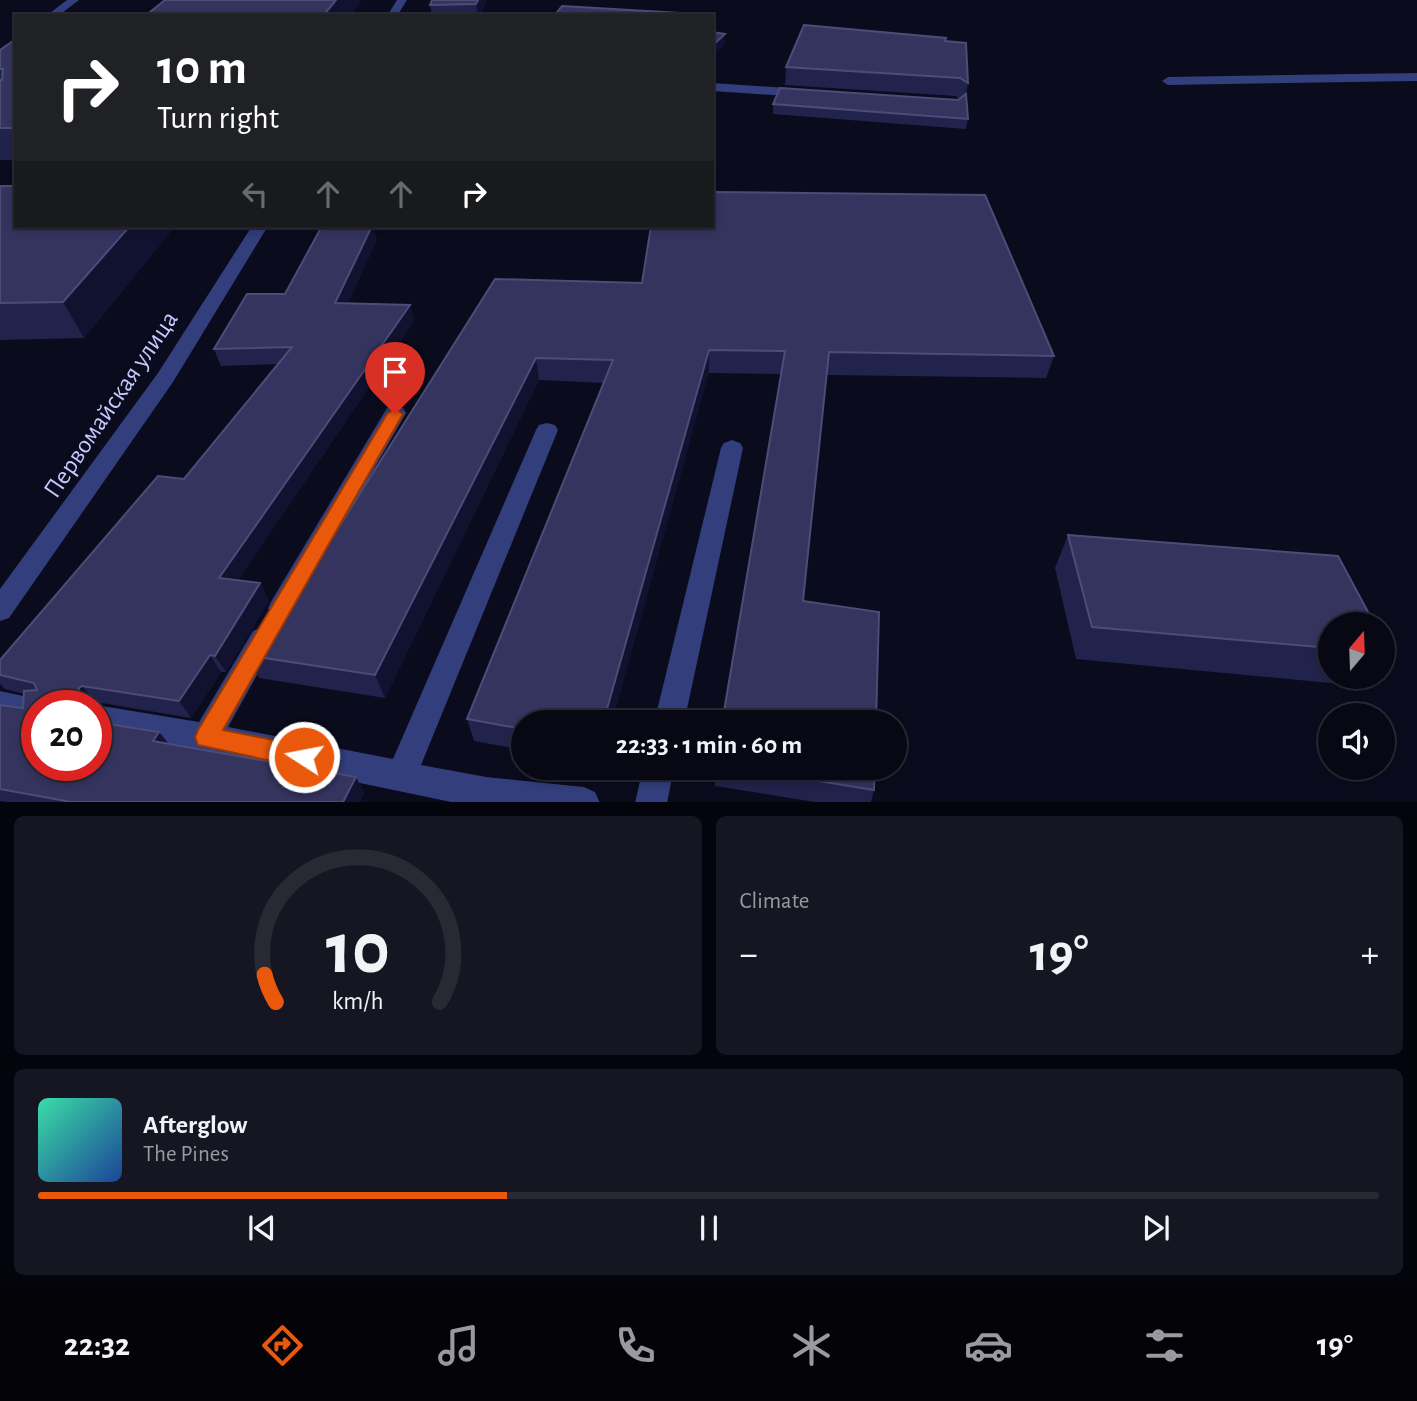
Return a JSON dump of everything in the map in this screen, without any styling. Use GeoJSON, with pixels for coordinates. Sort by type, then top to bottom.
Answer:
{"type":"FeatureCollection","features":[{"type":"Feature","properties":{"kind":"street"},"geometry":{"type":"LineString","coordinates":[[54,14],[74,0]]}},
{"type":"Feature","properties":{"kind":"street"},"geometry":{"type":"LineString","coordinates":[[1168,81],[1417,77]]}},
{"type":"Feature","properties":{"kind":"street"},"geometry":{"type":"LineString","coordinates":[[714,87],[821,94]]}},
{"type":"Feature","properties":{"kind":"street","name":"Первомайская улица"},"geometry":{"type":"LineString","coordinates":[[0,610],[166,377],[259,228]]}},
{"type":"Feature","properties":{"kind":"street"},"geometry":{"type":"LineString","coordinates":[[206,737],[395,414]]}},
{"type":"Feature","properties":{"kind":"street"},"geometry":{"type":"LineString","coordinates":[[401,776],[547,430]]}},
{"type":"Feature","properties":{"kind":"street"},"geometry":{"type":"LineString","coordinates":[[672,710],[732,448]]}},
{"type":"Feature","properties":{"kind":"street"},"geometry":{"type":"LineString","coordinates":[[0,704],[21,707]]}},
{"type":"Feature","properties":{"kind":"street"},"geometry":{"type":"LineString","coordinates":[[112,722],[206,737],[486,793],[574,802]]}},
{"type":"Feature","properties":{"kind":"street"},"geometry":{"type":"LineString","coordinates":[[651,802],[656,780]]}},
{"type":"Feature","properties":{"kind":"building"},"geometry":{"type":"Polygon","coordinates":[[[165,0],[336,0],[325,14],[148,14],[165,0]]]}},
{"type":"Feature","properties":{"kind":"building"},"geometry":{"type":"Polygon","coordinates":[[[432,0],[478,0],[476,4],[430,5],[432,0]]]}},
{"type":"Feature","properties":{"kind":"building"},"geometry":{"type":"Polygon","coordinates":[[[562,6],[680,13],[680,14],[556,14],[562,6]]]}},
{"type":"Feature","properties":{"kind":"building"},"geometry":{"type":"Polygon","coordinates":[[[804,25],[946,38],[945,41],[966,43],[968,83],[960,78],[786,67],[804,25]]]}},
{"type":"Feature","properties":{"kind":"building"},"geometry":{"type":"Polygon","coordinates":[[[714,32],[725,34],[714,44],[714,32]]]}},
{"type":"Feature","properties":{"kind":"building"},"geometry":{"type":"Polygon","coordinates":[[[14,40],[14,128],[0,128],[0,80],[3,69],[0,69],[0,50],[14,40]]]}},
{"type":"Feature","properties":{"kind":"building"},"geometry":{"type":"Polygon","coordinates":[[[780,88],[958,100],[966,94],[968,119],[773,104],[780,88]]]}},
{"type":"Feature","properties":{"kind":"building"},"geometry":{"type":"Polygon","coordinates":[[[0,186],[14,186],[14,228],[128,228],[63,302],[0,303],[0,186]]]}},
{"type":"Feature","properties":{"kind":"building"},"geometry":{"type":"Polygon","coordinates":[[[714,192],[985,195],[1054,356],[829,352],[803,601],[879,612],[876,710],[724,710],[785,351],[709,350],[607,710],[511,710],[511,727],[467,719],[613,360],[536,358],[375,675],[245,655],[289,582],[303,584],[495,279],[642,283],[651,228],[714,228],[714,192]]]}},
{"type":"Feature","properties":{"kind":"building"},"geometry":{"type":"Polygon","coordinates":[[[321,228],[371,228],[335,303],[410,305],[219,578],[260,583],[215,656],[210,655],[179,701],[82,686],[79,690],[37,690],[34,683],[0,675],[0,660],[158,476],[184,479],[292,347],[214,349],[247,294],[285,294],[321,228]]]}},
{"type":"Feature","properties":{"kind":"building"},"geometry":{"type":"Polygon","coordinates":[[[1068,535],[1338,556],[1368,612],[1318,612],[1318,647],[1092,627],[1068,535]]]}},
{"type":"Feature","properties":{"kind":"building"},"geometry":{"type":"Polygon","coordinates":[[[0,705],[21,708],[21,781],[112,781],[112,725],[159,732],[153,741],[356,777],[343,802],[71,802],[0,789],[0,705]]]}},
{"type":"Feature","properties":{"kind":"building"},"geometry":{"type":"Polygon","coordinates":[[[813,780],[874,780],[874,790],[813,780]]]}},
{"type":"Feature","properties":{"kind":"route"},"geometry":{"type":"LineString","coordinates":[[304,757],[206,737],[395,414]]}}]}
